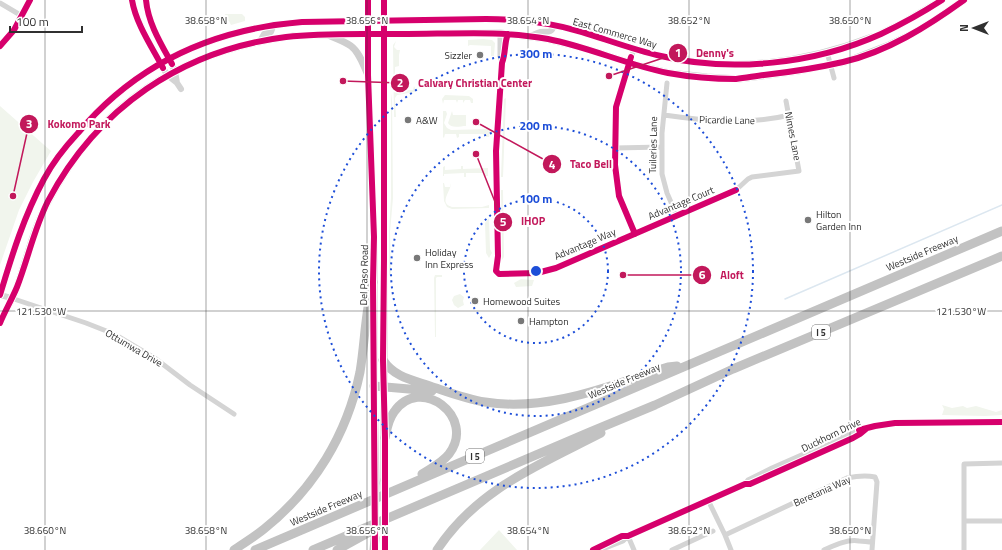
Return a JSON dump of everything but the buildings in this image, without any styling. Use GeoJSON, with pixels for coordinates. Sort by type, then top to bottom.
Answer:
{"type":"FeatureCollection","features":[{"type":"Feature","properties":{"kind":"highway","name":"Westside Freeway"},"geometry":{"type":"LineString","coordinates":[[255,550],[1002,231]]}},
{"type":"Feature","properties":{"kind":"highway","name":"I 5"},"geometry":{"type":"LineString","coordinates":[[313,550],[655,405],[733,369],[1002,256]]}},
{"type":"Feature","properties":{"kind":"highway"},"geometry":{"type":"LineString","coordinates":[[234,550],[263,530],[298,497],[318,471],[335,444],[347,417],[356,389],[360,370],[369,297],[373,282]]}},
{"type":"Feature","properties":{"kind":"highway"},"geometry":{"type":"LineString","coordinates":[[383,360],[389,369],[399,375],[456,395]]}},
{"type":"Feature","properties":{"kind":"highway"},"geometry":{"type":"LineString","coordinates":[[374,386],[456,395],[500,404],[540,403],[570,398],[668,367],[694,362]]}},
{"type":"Feature","properties":{"kind":"highway"},"geometry":{"type":"LineString","coordinates":[[385,438],[389,422],[394,412],[402,404],[418,398],[430,398],[441,403],[449,412],[456,427],[456,439],[448,456],[440,463],[395,490]]}},
{"type":"Feature","properties":{"kind":"highway"},"geometry":{"type":"LineString","coordinates":[[437,550],[461,520],[488,495],[502,485],[655,405]]}},
{"type":"Feature","properties":{"kind":"highway"},"geometry":{"type":"LineString","coordinates":[[337,550],[415,507]]}},
{"type":"Feature","properties":{"kind":"highway"},"geometry":{"type":"LineString","coordinates":[[375,538],[375,550]]}},
{"type":"Feature","properties":{"kind":"main road","name":"Del Paso Road"},"geometry":{"type":"LineString","coordinates":[[368,0],[368,75],[374,237],[375,538]]}},
{"type":"Feature","properties":{"kind":"main road","name":"Del Paso Road"},"geometry":{"type":"LineString","coordinates":[[384,0],[383,387],[385,438],[385,550]]}},
{"type":"Feature","properties":{"kind":"main road","name":"East Commerce Way"},"geometry":{"type":"LineString","coordinates":[[880,34],[901,24],[942,0]]}},
{"type":"Feature","properties":{"kind":"main road"},"geometry":{"type":"LineString","coordinates":[[0,323],[16,289],[30,244],[45,208],[62,176],[90,138],[141,91],[167,75],[217,52],[260,41],[290,36],[368,34],[504,34],[547,39],[584,48],[629,63],[669,73],[707,78],[739,79],[798,71],[845,62],[889,45],[936,20],[964,0]]}},
{"type":"Feature","properties":{"kind":"main road","name":"East Commerce Way"},"geometry":{"type":"LineString","coordinates":[[0,295],[26,215],[45,178],[65,148],[88,120],[110,98],[139,77],[169,59],[238,31],[274,24],[302,22],[368,20],[520,20],[581,32],[634,49],[678,60],[733,64],[788,60],[827,52],[872,38]]}},
{"type":"Feature","properties":{"kind":"main road"},"geometry":{"type":"LineString","coordinates":[[328,35],[347,43],[354,49],[358,53],[368,75]]}},
{"type":"Feature","properties":{"kind":"street"},"geometry":{"type":"LineString","coordinates":[[0,46],[14,30],[30,0]]}},
{"type":"Feature","properties":{"kind":"street"},"geometry":{"type":"LineString","coordinates":[[132,0],[133,7],[145,35],[167,75],[179,86],[175,71],[149,17],[146,0]]}},
{"type":"Feature","properties":{"kind":"street"},"geometry":{"type":"LineString","coordinates":[[0,3],[22,16]]}},
{"type":"Feature","properties":{"kind":"street"},"geometry":{"type":"LineString","coordinates":[[260,41],[264,34],[271,32],[274,24]]}},
{"type":"Feature","properties":{"kind":"street"},"geometry":{"type":"LineString","coordinates":[[530,36],[542,32],[549,32],[553,30],[554,26]]}},
{"type":"Feature","properties":{"kind":"street","name":"Advantage Way"},"geometry":{"type":"LineString","coordinates":[[504,34],[500,56],[502,63],[496,151],[498,256],[496,271],[501,275],[537,273],[549,270],[635,234]]}},
{"type":"Feature","properties":{"kind":"street","name":"East Commerce Way"},"geometry":{"type":"LineString","coordinates":[[872,38],[880,34]]}},
{"type":"Feature","properties":{"kind":"street"},"geometry":{"type":"LineString","coordinates":[[634,49],[616,107],[615,148],[616,178],[620,196],[635,234]]}},
{"type":"Feature","properties":{"kind":"street"},"geometry":{"type":"LineString","coordinates":[[827,52],[834,78]]}},
{"type":"Feature","properties":{"kind":"street","name":"Tuileries Lane"},"geometry":{"type":"LineString","coordinates":[[667,82],[662,147],[662,174],[663,182],[677,216]]}},
{"type":"Feature","properties":{"kind":"street","name":"Nimes Lane"},"geometry":{"type":"LineString","coordinates":[[786,102],[790,115],[799,171]]}},
{"type":"Feature","properties":{"kind":"street","name":"Picardie Lane"},"geometry":{"type":"LineString","coordinates":[[664,115],[713,121],[772,120],[790,115]]}},
{"type":"Feature","properties":{"kind":"street"},"geometry":{"type":"LineString","coordinates":[[615,148],[662,147]]}},
{"type":"Feature","properties":{"kind":"street","name":"Advantage Court"},"geometry":{"type":"LineString","coordinates":[[635,234],[736,190],[752,177],[799,171]]}},
{"type":"Feature","properties":{"kind":"street","name":"Ottumwa Drive"},"geometry":{"type":"LineString","coordinates":[[0,295],[86,323],[114,334],[156,359],[190,385],[234,414]]}},
{"type":"Feature","properties":{"kind":"street","name":"Duckhorn Drive"},"geometry":{"type":"LineString","coordinates":[[593,550],[622,536],[628,536],[745,484],[750,484],[846,441],[860,434],[866,429],[875,426],[895,423],[1002,422]]}},
{"type":"Feature","properties":{"kind":"street"},"geometry":{"type":"LineString","coordinates":[[964,550],[964,464],[1002,463]]}},
{"type":"Feature","properties":{"kind":"street","name":"Beretania Way"},"geometry":{"type":"LineString","coordinates":[[725,535],[848,478],[855,476],[868,476],[875,477],[877,482],[872,550]]}},
{"type":"Feature","properties":{"kind":"street"},"geometry":{"type":"LineString","coordinates":[[708,500],[725,535],[730,550]]}},
{"type":"Feature","properties":{"kind":"street"},"geometry":{"type":"LineString","coordinates":[[964,521],[1002,521]]}},
{"type":"Feature","properties":{"kind":"street"},"geometry":{"type":"LineString","coordinates":[[672,550],[713,531]]}},
{"type":"Feature","properties":{"kind":"street"},"geometry":{"type":"LineString","coordinates":[[600,550],[624,541],[628,536],[634,550]]}},
{"type":"Feature","properties":{"kind":"street"},"geometry":{"type":"LineString","coordinates":[[824,550],[850,541],[860,541],[865,543],[872,542]]}},
{"type":"Feature","properties":{"kind":"shaded area"},"geometry":{"type":"Polygon","coordinates":[[[225,14],[242,14],[245,17],[245,21],[231,25],[229,21],[227,21],[225,14]]]}},
{"type":"Feature","properties":{"kind":"shaded area"},"geometry":{"type":"Polygon","coordinates":[[[468,40],[492,40],[495,43],[494,56],[491,56],[491,46],[468,46],[468,40]]]}},
{"type":"Feature","properties":{"kind":"shaded area"},"geometry":{"type":"Polygon","coordinates":[[[396,41],[394,47],[397,50],[400,50],[399,66],[395,67],[395,87],[398,87],[399,90],[413,90],[414,86],[415,92],[397,95],[395,98],[396,117],[394,117],[393,45],[396,41]]]}},
{"type":"Feature","properties":{"kind":"shaded area"},"geometry":{"type":"Polygon","coordinates":[[[392,93],[393,198],[390,232],[391,273],[389,276],[391,101],[392,93]]]}},
{"type":"Feature","properties":{"kind":"shaded area"},"geometry":{"type":"Polygon","coordinates":[[[445,95],[469,96],[473,99],[473,103],[471,103],[470,100],[465,100],[463,103],[463,100],[458,100],[457,103],[456,100],[444,100],[443,104],[442,99],[445,95]]]}},
{"type":"Feature","properties":{"kind":"shaded area"},"geometry":{"type":"Polygon","coordinates":[[[506,98],[503,177],[501,177],[504,99],[506,98]]]}},
{"type":"Feature","properties":{"kind":"shaded area"},"geometry":{"type":"Polygon","coordinates":[[[0,106],[51,151],[19,210],[0,265],[0,106]]]}},
{"type":"Feature","properties":{"kind":"shaded area"},"geometry":{"type":"Polygon","coordinates":[[[443,111],[446,111],[447,114],[444,123],[447,128],[451,130],[488,129],[490,130],[489,137],[486,137],[486,134],[459,134],[459,137],[457,138],[456,134],[445,134],[444,138],[443,111]]]}},
{"type":"Feature","properties":{"kind":"shaded area"},"geometry":{"type":"Polygon","coordinates":[[[452,111],[453,115],[466,115],[466,126],[453,127],[449,125],[448,123],[452,111]]]}},
{"type":"Feature","properties":{"kind":"shaded area"},"geometry":{"type":"Polygon","coordinates":[[[445,166],[445,170],[461,169],[461,166],[463,166],[463,169],[488,168],[488,176],[485,176],[484,173],[466,173],[466,177],[464,177],[464,173],[444,174],[443,176],[443,167],[445,166]]]}},
{"type":"Feature","properties":{"kind":"shaded area"},"geometry":{"type":"Polygon","coordinates":[[[443,183],[445,187],[450,187],[446,197],[446,203],[452,207],[482,207],[489,205],[489,208],[452,209],[447,207],[444,201],[443,183]]]}},
{"type":"Feature","properties":{"kind":"shaded area"},"geometry":{"type":"Polygon","coordinates":[[[501,190],[503,190],[504,257],[502,260],[501,190]]]}},
{"type":"Feature","properties":{"kind":"shaded area"},"geometry":{"type":"Polygon","coordinates":[[[489,218],[490,249],[492,253],[489,258],[486,253],[485,223],[489,218]]]}},
{"type":"Feature","properties":{"kind":"shaded area"},"geometry":{"type":"Polygon","coordinates":[[[446,251],[448,252],[448,258],[431,258],[429,252],[443,253],[446,251]]]}},
{"type":"Feature","properties":{"kind":"shaded area"},"geometry":{"type":"Polygon","coordinates":[[[435,275],[442,275],[442,277],[436,278],[436,337],[434,278],[435,275]]]}},
{"type":"Feature","properties":{"kind":"shaded area"},"geometry":{"type":"Polygon","coordinates":[[[521,279],[534,280],[532,286],[516,287],[514,283],[521,279]]]}},
{"type":"Feature","properties":{"kind":"shaded area"},"geometry":{"type":"Polygon","coordinates":[[[460,294],[464,297],[464,305],[458,308],[454,305],[452,300],[454,296],[460,294]]]}},
{"type":"Feature","properties":{"kind":"shaded area"},"geometry":{"type":"Polygon","coordinates":[[[942,405],[952,408],[963,406],[967,408],[976,406],[996,412],[1002,410],[1002,415],[942,415],[944,409],[942,405]]]}},
{"type":"Feature","properties":{"kind":"shaded area"},"geometry":{"type":"Polygon","coordinates":[[[499,530],[517,550],[480,550],[499,530]]]}},
{"type":"Feature","properties":{"kind":"waterway"},"geometry":{"type":"LineString","coordinates":[[785,299],[1002,205]]}},
{"type":"Feature","properties":{"kind":"cycle path"},"geometry":{"type":"LineString","coordinates":[[0,46],[14,30],[30,0]]}},
{"type":"Feature","properties":{"kind":"cycle path"},"geometry":{"type":"LineString","coordinates":[[132,0],[141,27],[163,68]]}},
{"type":"Feature","properties":{"kind":"cycle path"},"geometry":{"type":"LineString","coordinates":[[146,0],[152,25],[172,64]]}},
{"type":"Feature","properties":{"kind":"cycle path"},"geometry":{"type":"LineString","coordinates":[[368,0],[368,75],[374,237],[375,550]]}},
{"type":"Feature","properties":{"kind":"cycle path"},"geometry":{"type":"LineString","coordinates":[[384,0],[383,360],[385,550]]}},
{"type":"Feature","properties":{"kind":"cycle path"},"geometry":{"type":"LineString","coordinates":[[0,295],[14,250],[30,207],[55,161],[64,149],[101,109],[125,88],[151,69],[178,54],[207,42],[269,26],[302,22],[498,19],[558,26],[651,54],[688,61],[716,64],[772,63],[801,59],[855,44],[897,26],[942,0]]}},
{"type":"Feature","properties":{"kind":"cycle path"},"geometry":{"type":"LineString","coordinates":[[0,323],[17,287],[39,222],[48,201],[68,168],[91,138],[117,112],[146,89],[178,70],[212,55],[248,44],[286,37],[325,34],[488,33],[528,36],[563,42],[653,70],[668,73],[702,78],[736,79],[814,68],[859,58],[906,37],[964,0]]}},
{"type":"Feature","properties":{"kind":"cycle path"},"geometry":{"type":"LineString","coordinates":[[508,34],[502,63],[496,151],[498,256],[496,271],[499,274],[537,273],[556,268],[736,190]]}},
{"type":"Feature","properties":{"kind":"cycle path"},"geometry":{"type":"LineString","coordinates":[[631,57],[616,107],[615,165],[619,196],[635,234]]}},
{"type":"Feature","properties":{"kind":"cycle path"},"geometry":{"type":"LineString","coordinates":[[859,430],[895,423],[1002,422]]}},
{"type":"Feature","properties":{"kind":"cycle path"},"geometry":{"type":"LineString","coordinates":[[593,550],[622,536],[628,536],[745,484],[750,484],[853,438],[866,429]]}},
{"type":"Feature","properties":{"kind":"place","name":"Sizzler"},"geometry":{"type":"Point","coordinates":[480,55]}},
{"type":"Feature","properties":{"kind":"place","name":"Denny's"},"geometry":{"type":"Point","coordinates":[609,76]}},
{"type":"Feature","properties":{"kind":"place","name":"Calvary Christian Center"},"geometry":{"type":"Point","coordinates":[343,81]}},
{"type":"Feature","properties":{"kind":"place","name":"A&W"},"geometry":{"type":"Point","coordinates":[408,120]}},
{"type":"Feature","properties":{"kind":"place","name":"Taco Bell"},"geometry":{"type":"Point","coordinates":[476,122]}},
{"type":"Feature","properties":{"kind":"place","name":"IHOP"},"geometry":{"type":"Point","coordinates":[476,154]}},
{"type":"Feature","properties":{"kind":"place","name":"Kokomo Park"},"geometry":{"type":"Point","coordinates":[13,196]}},
{"type":"Feature","properties":{"kind":"place","name":"Hilton Garden Inn"},"geometry":{"type":"Point","coordinates":[808,220]}},
{"type":"Feature","properties":{"kind":"place","name":"Holiday Inn Express"},"geometry":{"type":"Point","coordinates":[417,258]}},
{"type":"Feature","properties":{"kind":"place","name":"Aloft"},"geometry":{"type":"Point","coordinates":[623,275]}},
{"type":"Feature","properties":{"kind":"place","name":"Homewood Suites"},"geometry":{"type":"Point","coordinates":[475,301]}},
{"type":"Feature","properties":{"kind":"place","name":"Hampton"},"geometry":{"type":"Point","coordinates":[521,321]}}]}
